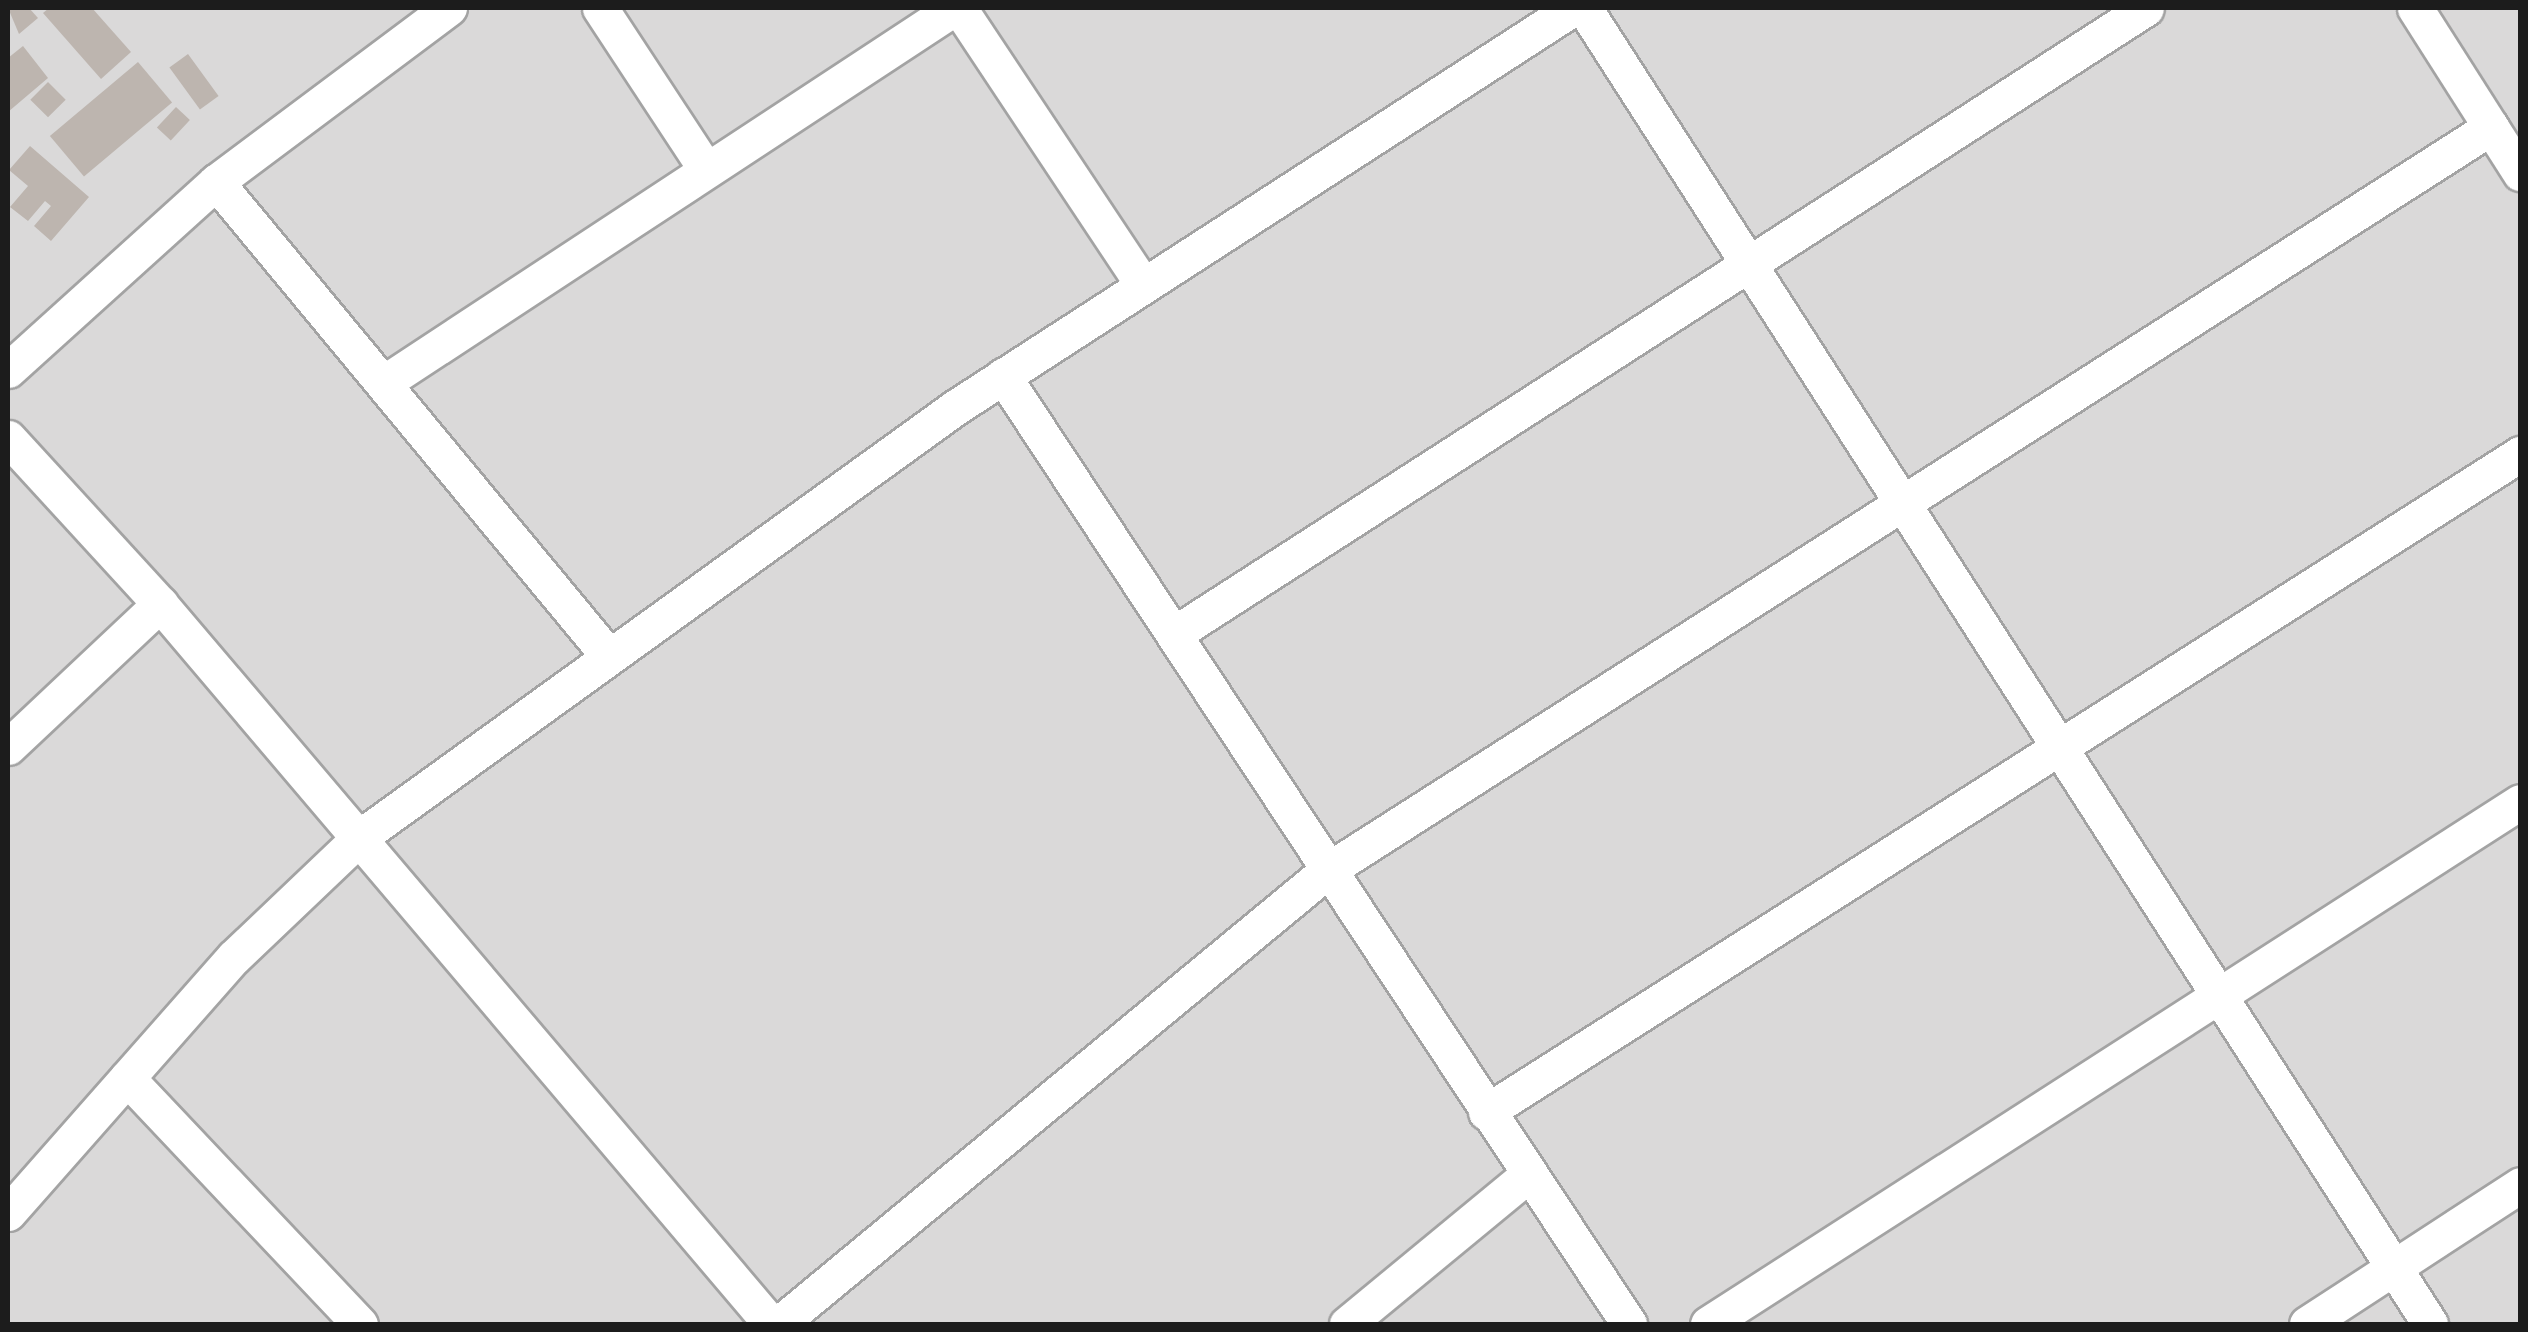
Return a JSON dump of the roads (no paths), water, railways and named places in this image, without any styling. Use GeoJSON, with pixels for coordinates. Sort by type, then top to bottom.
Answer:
{"type":"FeatureCollection","features":[{"type":"Feature","properties":{"kind":"street"},"geometry":{"type":"LineString","coordinates":[[8,370],[216,182],[449,8]]}},
{"type":"Feature","properties":{"kind":"street"},"geometry":{"type":"LineString","coordinates":[[600,8],[705,168]]}},
{"type":"Feature","properties":{"kind":"street"},"geometry":{"type":"LineString","coordinates":[[385,382],[705,168],[956,8],[1143,285]]}},
{"type":"Feature","properties":{"kind":"street"},"geometry":{"type":"LineString","coordinates":[[8,1213],[127,1078],[360,837],[606,653],[1003,376],[1573,8]]}},
{"type":"Feature","properties":{"kind":"street"},"geometry":{"type":"LineString","coordinates":[[1584,8],[2430,1324]]}},
{"type":"Feature","properties":{"kind":"street"},"geometry":{"type":"LineString","coordinates":[[1174,634],[2146,8]]}},
{"type":"Feature","properties":{"kind":"street"},"geometry":{"type":"LineString","coordinates":[[2415,8],[2520,173]]}},
{"type":"Feature","properties":{"kind":"street"},"geometry":{"type":"LineString","coordinates":[[780,1324],[1328,870],[1906,508],[2491,127]]}},
{"type":"Feature","properties":{"kind":"street"},"geometry":{"type":"LineString","coordinates":[[216,182],[606,653]]}},
{"type":"Feature","properties":{"kind":"street"},"geometry":{"type":"LineString","coordinates":[[1003,376],[1486,1112],[1630,1324]]}},
{"type":"Feature","properties":{"kind":"street"},"geometry":{"type":"LineString","coordinates":[[8,438],[160,604],[771,1324]]}},
{"type":"Feature","properties":{"kind":"street"},"geometry":{"type":"LineString","coordinates":[[1486,1112],[2520,454]]}},
{"type":"Feature","properties":{"kind":"street"},"geometry":{"type":"LineString","coordinates":[[8,747],[160,604]]}},
{"type":"Feature","properties":{"kind":"street"},"geometry":{"type":"LineString","coordinates":[[1708,1324],[2520,802]]}},
{"type":"Feature","properties":{"kind":"street"},"geometry":{"type":"LineString","coordinates":[[127,1078],[360,1324]]}},
{"type":"Feature","properties":{"kind":"street"},"geometry":{"type":"LineString","coordinates":[[1348,1324],[1528,1175]]}},
{"type":"Feature","properties":{"kind":"street"},"geometry":{"type":"LineString","coordinates":[[2307,1324],[2520,1185]]}}]}
